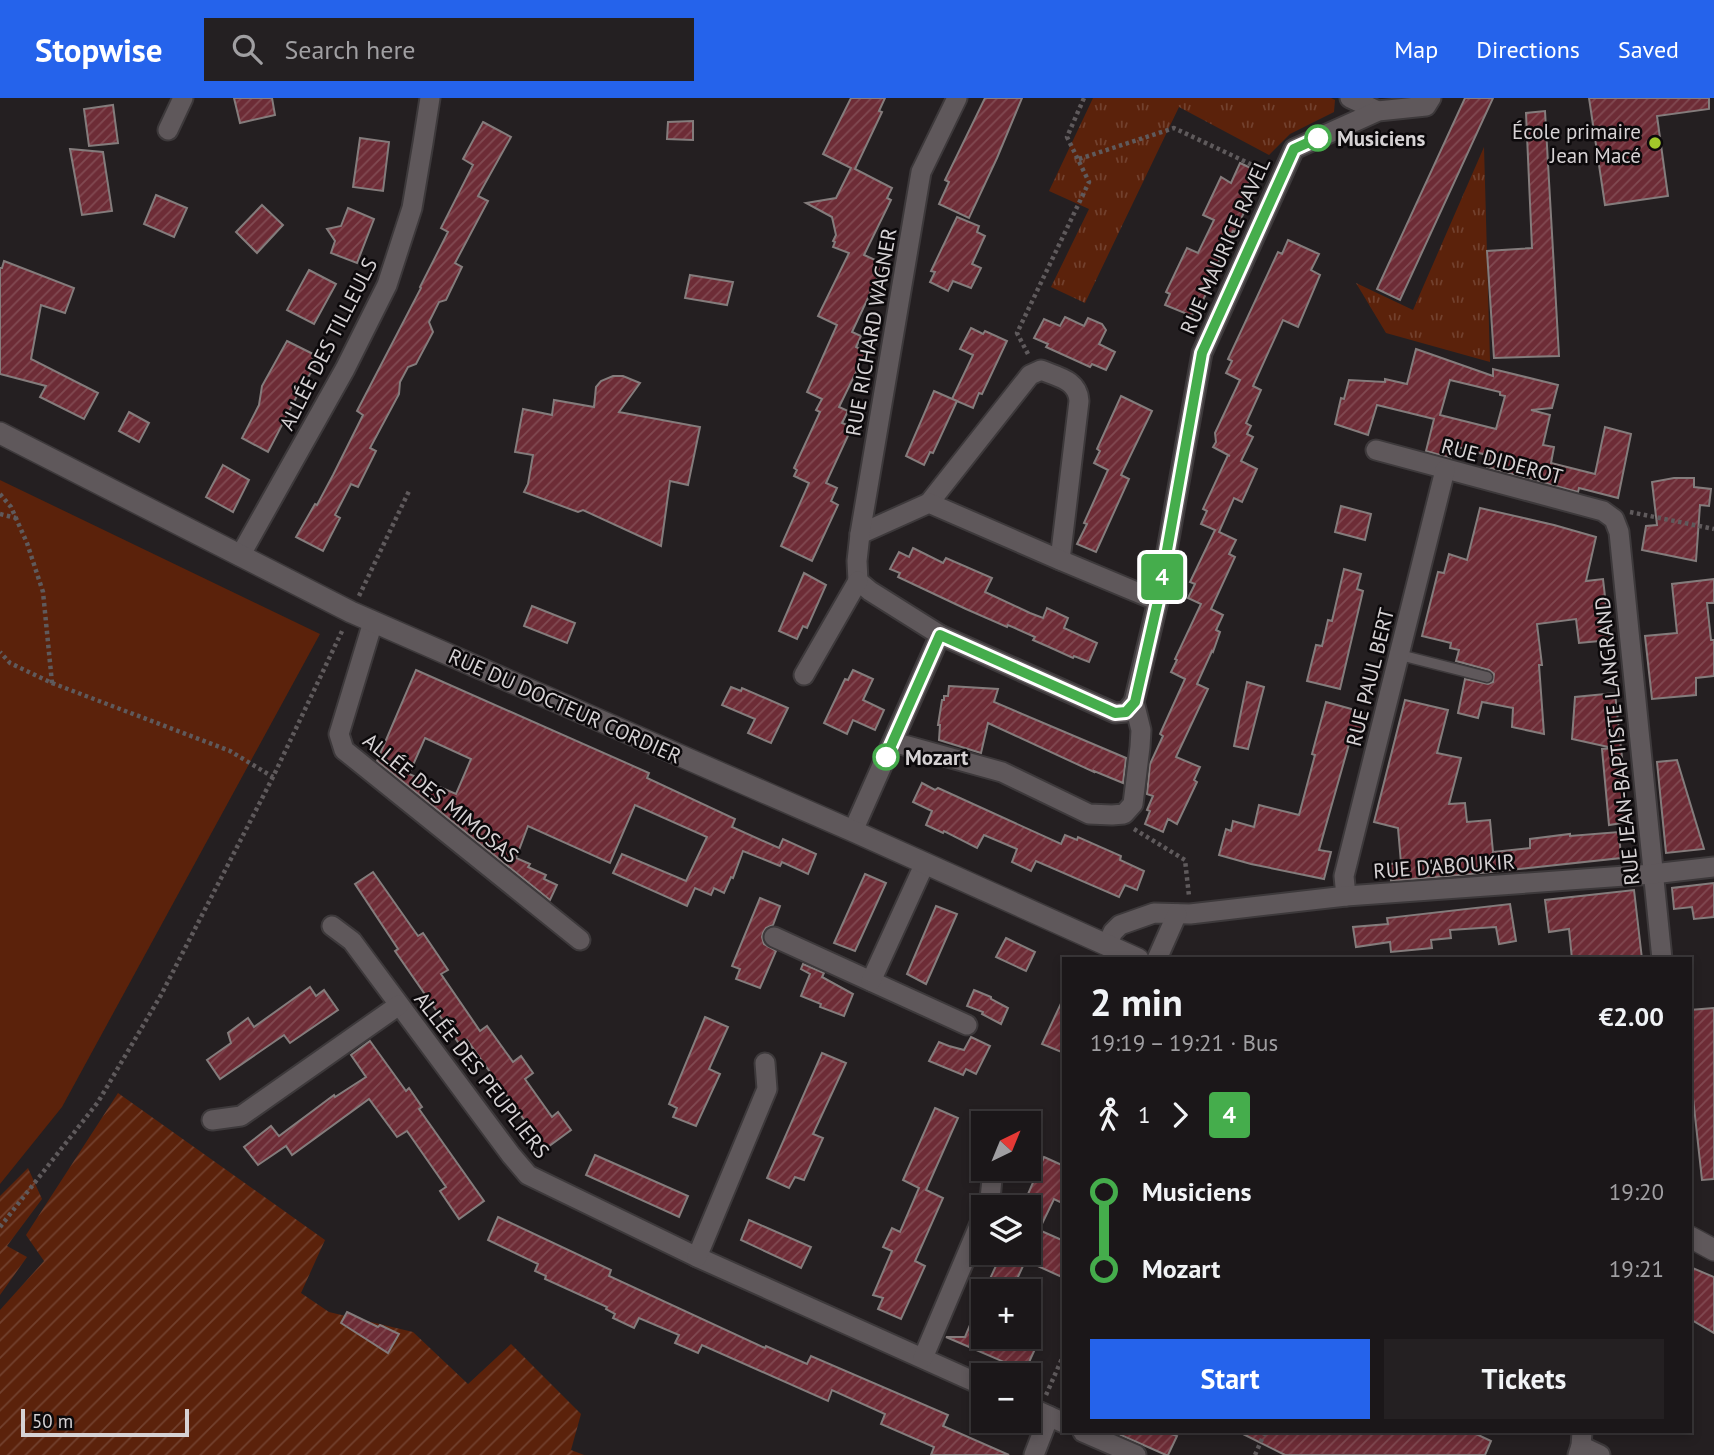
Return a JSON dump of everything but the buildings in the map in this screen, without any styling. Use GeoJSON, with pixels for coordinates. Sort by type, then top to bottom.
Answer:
{"type":"FeatureCollection","features":[{"type":"Feature","properties":{"kind":"street"},"geometry":{"type":"LineString","coordinates":[[168,130],[183,98]]}},
{"type":"Feature","properties":{"kind":"street","name":"ALLÉE DES TILLEULS"},"geometry":{"type":"LineString","coordinates":[[240,556],[345,369],[387,285],[412,208],[430,98]]}},
{"type":"Feature","properties":{"kind":"street","name":"RUE RICHARD WAGNER"},"geometry":{"type":"LineString","coordinates":[[858,581],[860,534],[921,172],[957,98]]}},
{"type":"Feature","properties":{"kind":"street"},"geometry":{"type":"LineString","coordinates":[[1350,98],[1378,111]]}},
{"type":"Feature","properties":{"kind":"street","name":"RUE MAURICE RAVEL"},"geometry":{"type":"LineString","coordinates":[[1124,814],[1133,804],[1140,747],[1141,730],[1135,702],[1158,601],[1202,353],[1294,149],[1378,111],[1428,102]]}},
{"type":"Feature","properties":{"kind":"street"},"geometry":{"type":"LineString","coordinates":[[860,534],[929,503],[1030,375],[1041,370],[1073,385],[1078,392],[1079,401],[1060,560]]}},
{"type":"Feature","properties":{"kind":"street","name":"RUE DU DOCTEUR CORDIER"},"geometry":{"type":"LineString","coordinates":[[0,433],[351,612],[1134,957]]}},
{"type":"Feature","properties":{"kind":"street","name":"RUE DIDEROT"},"geometry":{"type":"LineString","coordinates":[[1376,450],[1603,511],[1614,519]]}},
{"type":"Feature","properties":{"kind":"street","name":"RUE PAUL BERT"},"geometry":{"type":"LineString","coordinates":[[1346,896],[1344,876],[1445,470]]}},
{"type":"Feature","properties":{"kind":"street"},"geometry":{"type":"LineString","coordinates":[[929,503],[1158,601]]}},
{"type":"Feature","properties":{"kind":"street","name":"RUE JEAN-BAPTISTE LANGRAND"},"geometry":{"type":"LineString","coordinates":[[1614,519],[1619,532],[1662,957]]}},
{"type":"Feature","properties":{"kind":"street"},"geometry":{"type":"LineString","coordinates":[[804,675],[858,581],[940,635],[1115,713],[1126,712],[1135,702]]}},
{"type":"Feature","properties":{"kind":"street","name":"ALLÉE DES MIMOSAS"},"geometry":{"type":"LineString","coordinates":[[373,622],[339,734],[344,750],[580,940]]}},
{"type":"Feature","properties":{"kind":"street"},"geometry":{"type":"LineString","coordinates":[[853,831],[940,635]]}},
{"type":"Feature","properties":{"kind":"street"},"geometry":{"type":"LineString","coordinates":[[892,742],[1002,772],[1089,814],[1124,814]]}},
{"type":"Feature","properties":{"kind":"street"},"geometry":{"type":"LineString","coordinates":[[871,981],[925,863]]}},
{"type":"Feature","properties":{"kind":"street","name":"RUE D'ABOUKIR"},"geometry":{"type":"LineString","coordinates":[[1107,944],[1120,925],[1154,913],[1190,914],[1346,896],[1653,874],[1714,867]]}},
{"type":"Feature","properties":{"kind":"street"},"geometry":{"type":"LineString","coordinates":[[1158,957],[1177,914]]}},
{"type":"Feature","properties":{"kind":"street","name":"ALLÉE DES PEUPLIERS"},"geometry":{"type":"LineString","coordinates":[[332,926],[352,941],[528,1175],[697,1257],[971,1380]]}},
{"type":"Feature","properties":{"kind":"street"},"geometry":{"type":"LineString","coordinates":[[774,937],[967,1025]]}},
{"type":"Feature","properties":{"kind":"street"},"geometry":{"type":"LineString","coordinates":[[212,1120],[241,1116],[399,1005]]}},
{"type":"Feature","properties":{"kind":"street"},"geometry":{"type":"LineString","coordinates":[[697,1257],[767,1089],[765,1063]]}},
{"type":"Feature","properties":{"kind":"street"},"geometry":{"type":"LineString","coordinates":[[1692,1238],[1714,1250]]}},
{"type":"Feature","properties":{"kind":"street"},"geometry":{"type":"LineString","coordinates":[[923,1358],[971,1245]]}},
{"type":"Feature","properties":{"kind":"street"},"geometry":{"type":"LineString","coordinates":[[1034,1455],[1045,1415]]}},
{"type":"Feature","properties":{"kind":"street"},"geometry":{"type":"LineString","coordinates":[[1085,1433],[1136,1455]]}},
{"type":"Feature","properties":{"kind":"street"},"geometry":{"type":"LineString","coordinates":[[1581,1439],[1600,1455]]}},
{"type":"Feature","properties":{"kind":"lane"},"geometry":{"type":"LineString","coordinates":[[1399,654],[1487,677]]}},
{"type":"Feature","properties":{"kind":"path"},"geometry":{"type":"LineString","coordinates":[[1036,371],[1017,333],[1089,182],[1067,136],[1084,98]]}},
{"type":"Feature","properties":{"kind":"path"},"geometry":{"type":"LineString","coordinates":[[1079,159],[1174,128],[1282,178]]}},
{"type":"Feature","properties":{"kind":"path"},"geometry":{"type":"LineString","coordinates":[[0,1227],[97,1102],[161,995],[273,777],[410,489]]}},
{"type":"Feature","properties":{"kind":"path"},"geometry":{"type":"LineString","coordinates":[[0,494],[11,507],[27,543],[43,592],[52,683]]}},
{"type":"Feature","properties":{"kind":"path"},"geometry":{"type":"LineString","coordinates":[[1614,519],[1628,511],[1714,529]]}},
{"type":"Feature","properties":{"kind":"path"},"geometry":{"type":"LineString","coordinates":[[0,514],[16,518]]}},
{"type":"Feature","properties":{"kind":"path"},"geometry":{"type":"LineString","coordinates":[[0,652],[10,663],[52,683],[230,751],[273,777]]}},
{"type":"Feature","properties":{"kind":"path"},"geometry":{"type":"LineString","coordinates":[[1124,814],[1135,829],[1185,860],[1187,870]]}},
{"type":"Feature","properties":{"kind":"path"},"geometry":{"type":"LineString","coordinates":[[1045,1415],[1062,1360]]}},
{"type":"Feature","properties":{"kind":"path"},"geometry":{"type":"LineString","coordinates":[[1255,1455],[1265,1433]]}},
{"type":"Feature","properties":{"kind":"green space"},"geometry":{"type":"Polygon","coordinates":[[[1093,98],[1335,100],[1334,112],[1290,134],[1269,155],[1179,107],[1085,303],[1051,287],[1089,209],[1049,191],[1093,98]]]}},
{"type":"Feature","properties":{"kind":"green space"},"geometry":{"type":"Polygon","coordinates":[[[1484,147],[1490,362],[1386,333],[1356,283],[1413,310],[1484,147]]]}},
{"type":"Feature","properties":{"kind":"green space"},"geometry":{"type":"Polygon","coordinates":[[[0,480],[320,634],[62,1107],[0,1184],[0,480]]]}},
{"type":"Feature","properties":{"kind":"green space"},"geometry":{"type":"Polygon","coordinates":[[[118,1093],[325,1240],[301,1293],[329,1312],[413,1332],[468,1384],[511,1344],[581,1414],[571,1450],[584,1455],[0,1455],[0,1310],[44,1261],[26,1235],[118,1093]]]}},
{"type":"Feature","properties":{"kind":"green space"},"geometry":{"type":"Polygon","coordinates":[[[28,1168],[42,1199],[7,1246],[27,1257],[0,1295],[0,1196],[28,1168]]]}},
{"type":"Feature","properties":{"kind":"bus line","name":"4"},"geometry":{"type":"LineString","coordinates":[[886,757],[940,635],[1115,713],[1126,712],[1135,702],[1158,601],[1202,353],[1294,149],[1318,138]]}},
{"type":"Feature","properties":{"kind":"place","name":"Musiciens"},"geometry":{"type":"Point","coordinates":[1318,138]}},
{"type":"Feature","properties":{"kind":"place","name":"École primaire Jean Macé"},"geometry":{"type":"Point","coordinates":[1655,143]}},
{"type":"Feature","properties":{"kind":"place","name":"Mozart"},"geometry":{"type":"Point","coordinates":[886,757]}}]}
